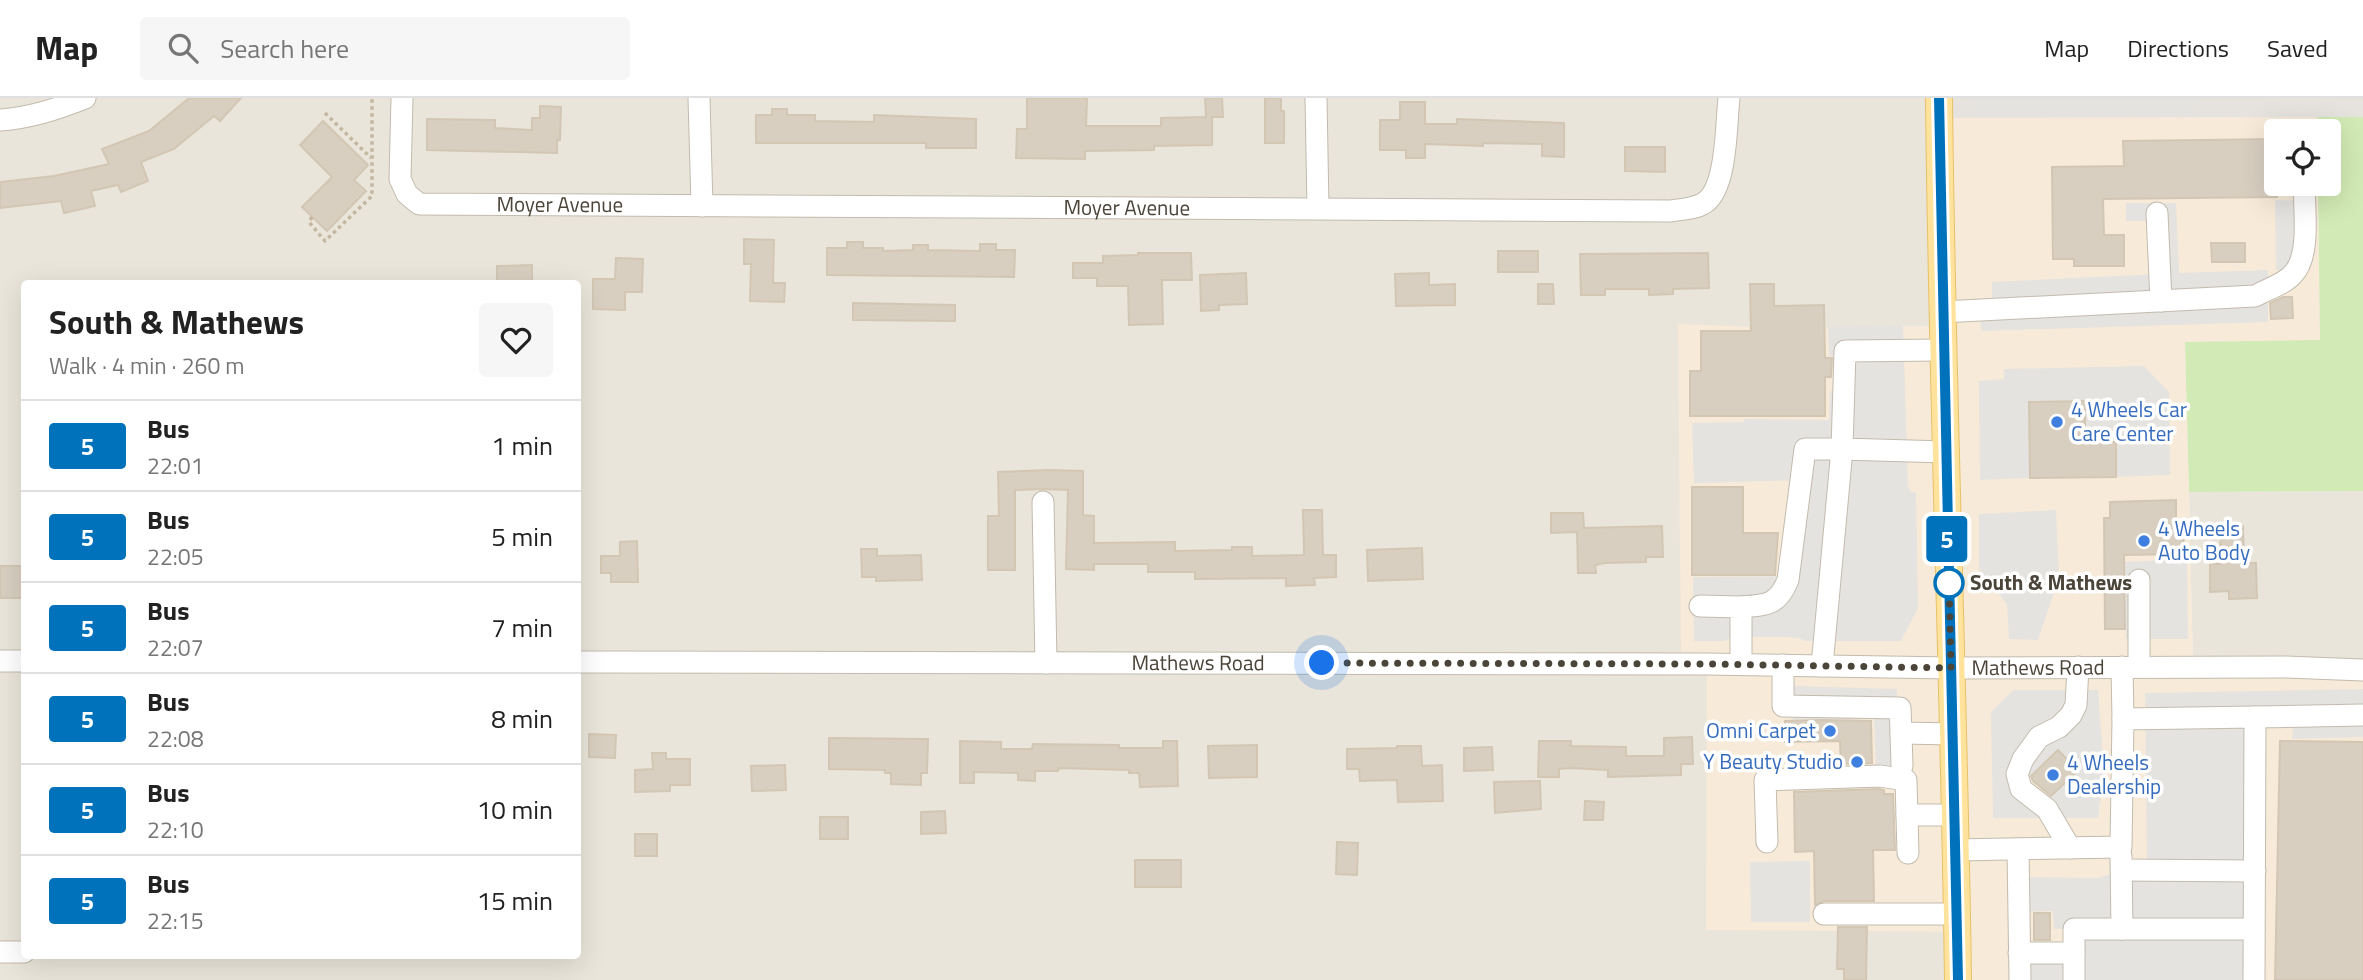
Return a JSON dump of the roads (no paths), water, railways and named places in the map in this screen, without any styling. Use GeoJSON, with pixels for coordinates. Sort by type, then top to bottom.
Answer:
{"type":"FeatureCollection","features":[{"type":"Feature","properties":{"kind":"main road"},"geometry":{"type":"LineString","coordinates":[[1939,98],[1942,350],[1954,734],[1958,980]]}},
{"type":"Feature","properties":{"kind":"street"},"geometry":{"type":"LineString","coordinates":[[0,120],[54,111],[85,98]]}},
{"type":"Feature","properties":{"kind":"street","name":"Moyer Avenue"},"geometry":{"type":"LineString","coordinates":[[402,98],[400,179],[407,194],[419,204],[1671,211],[1691,208],[1707,201],[1715,188],[1721,170],[1730,98]]}},
{"type":"Feature","properties":{"kind":"street"},"geometry":{"type":"LineString","coordinates":[[699,98],[702,206]]}},
{"type":"Feature","properties":{"kind":"street"},"geometry":{"type":"LineString","coordinates":[[1316,98],[1318,208]]}},
{"type":"Feature","properties":{"kind":"street"},"geometry":{"type":"LineString","coordinates":[[1942,312],[2255,296],[2292,276],[2301,263],[2304,245],[2304,196]]}},
{"type":"Feature","properties":{"kind":"street"},"geometry":{"type":"LineString","coordinates":[[2157,213],[2161,301]]}},
{"type":"Feature","properties":{"kind":"street"},"geometry":{"type":"LineString","coordinates":[[1822,666],[1842,449],[1846,351],[1942,350]]}},
{"type":"Feature","properties":{"kind":"street"},"geometry":{"type":"LineString","coordinates":[[1700,606],[1765,605],[1782,595],[1788,579],[1805,449],[1945,452]]}},
{"type":"Feature","properties":{"kind":"street"},"geometry":{"type":"LineString","coordinates":[[1043,502],[1046,663]]}},
{"type":"Feature","properties":{"kind":"street"},"geometry":{"type":"LineString","coordinates":[[2122,929],[2123,719],[2139,580]]}},
{"type":"Feature","properties":{"kind":"street"},"geometry":{"type":"LineString","coordinates":[[1741,607],[1741,664]]}},
{"type":"Feature","properties":{"kind":"street"},"geometry":{"type":"LineString","coordinates":[[0,661],[21,661]]}},
{"type":"Feature","properties":{"kind":"street","name":"Mathews Road"},"geometry":{"type":"LineString","coordinates":[[581,662],[1741,664],[1951,668],[2286,667],[2363,670]]}},
{"type":"Feature","properties":{"kind":"street"},"geometry":{"type":"LineString","coordinates":[[1783,665],[1783,706],[1900,708],[1902,766]]}},
{"type":"Feature","properties":{"kind":"street"},"geometry":{"type":"LineString","coordinates":[[2070,848],[2047,809],[2021,789],[2017,774],[2023,759],[2039,737],[2059,727],[2071,715],[2076,705],[2078,667]]}},
{"type":"Feature","properties":{"kind":"street"},"geometry":{"type":"LineString","coordinates":[[2123,719],[2363,715]]}},
{"type":"Feature","properties":{"kind":"street"},"geometry":{"type":"LineString","coordinates":[[2254,980],[2255,717]]}},
{"type":"Feature","properties":{"kind":"street"},"geometry":{"type":"LineString","coordinates":[[1901,733],[1954,734]]}},
{"type":"Feature","properties":{"kind":"street"},"geometry":{"type":"LineString","coordinates":[[1767,842],[1765,780],[1881,776],[1906,780],[1908,853]]}},
{"type":"Feature","properties":{"kind":"street"},"geometry":{"type":"LineString","coordinates":[[1907,815],[1956,815]]}},
{"type":"Feature","properties":{"kind":"street"},"geometry":{"type":"LineString","coordinates":[[1956,850],[2121,847]]}},
{"type":"Feature","properties":{"kind":"street"},"geometry":{"type":"LineString","coordinates":[[2018,849],[2020,980]]}},
{"type":"Feature","properties":{"kind":"street"},"geometry":{"type":"LineString","coordinates":[[2122,870],[2255,871]]}},
{"type":"Feature","properties":{"kind":"street"},"geometry":{"type":"LineString","coordinates":[[1824,914],[1957,914]]}},
{"type":"Feature","properties":{"kind":"street"},"geometry":{"type":"LineString","coordinates":[[2074,980],[2074,929],[2255,929]]}},
{"type":"Feature","properties":{"kind":"street"},"geometry":{"type":"LineString","coordinates":[[0,952],[21,952]]}},
{"type":"Feature","properties":{"kind":"street"},"geometry":{"type":"LineString","coordinates":[[2019,953],[2074,953]]}},
{"type":"Feature","properties":{"kind":"place","name":"4 Wheels Car Care Center"},"geometry":{"type":"Point","coordinates":[2057,422]}},
{"type":"Feature","properties":{"kind":"place","name":"4 Wheels Auto Body"},"geometry":{"type":"Point","coordinates":[2144,541]}},
{"type":"Feature","properties":{"kind":"place","name":"South & Mathews"},"geometry":{"type":"Point","coordinates":[1949,583]}},
{"type":"Feature","properties":{"kind":"place","name":"Omni Carpet"},"geometry":{"type":"Point","coordinates":[1830,731]}},
{"type":"Feature","properties":{"kind":"place","name":"Y Beauty Studio"},"geometry":{"type":"Point","coordinates":[1857,762]}},
{"type":"Feature","properties":{"kind":"place","name":"4 Wheels Dealership"},"geometry":{"type":"Point","coordinates":[2053,775]}}]}
